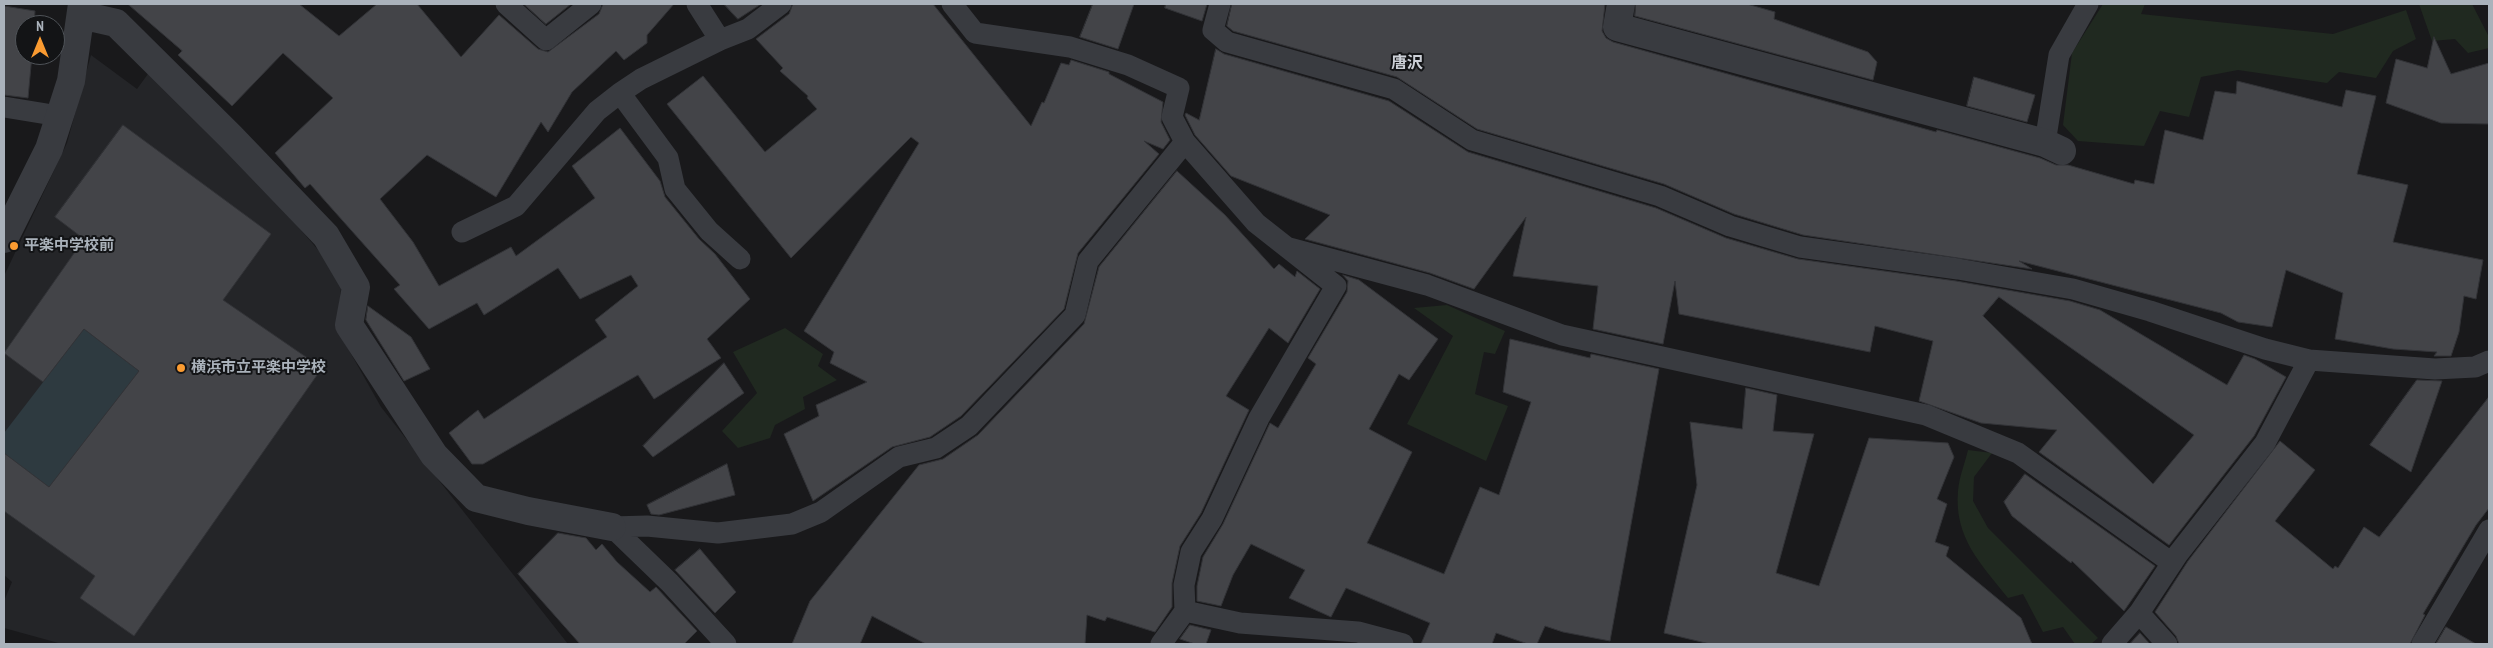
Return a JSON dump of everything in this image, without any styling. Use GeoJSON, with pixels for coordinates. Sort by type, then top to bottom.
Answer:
{"type":"FeatureCollection","features":[{"type":"Feature","properties":{"kind":"street"},"geometry":{"type":"LineString","coordinates":[[1621,4],[1617,27],[2053,147]]}},
{"type":"Feature","properties":{"kind":"street"},"geometry":{"type":"LineString","coordinates":[[4,239],[49,149],[71,81],[81,9],[116,22],[232,137],[326,236],[356,287],[349,325],[434,455],[476,498],[528,511],[612,526]]}},
{"type":"Feature","properties":{"kind":"lane"},"geometry":{"type":"LineString","coordinates":[[506,4],[546,40],[591,4]]}},
{"type":"Feature","properties":{"kind":"lane"},"geometry":{"type":"LineString","coordinates":[[697,4],[720,40]]}},
{"type":"Feature","properties":{"kind":"lane"},"geometry":{"type":"LineString","coordinates":[[462,232],[516,206],[597,111],[620,93],[641,79],[720,40],[748,29],[781,4]]}},
{"type":"Feature","properties":{"kind":"lane"},"geometry":{"type":"LineString","coordinates":[[952,4],[975,33],[1070,46],[1128,65],[1179,88],[1172,116],[1185,142],[1256,222],[1336,286],[1259,418],[1212,519],[1191,552],[1184,585],[1185,611],[1162,644]]}},
{"type":"Feature","properties":{"kind":"lane"},"geometry":{"type":"LineString","coordinates":[[1220,4],[1213,30],[1227,42],[1394,89],[1472,140],[1660,196],[1730,226],[1800,247],[1949,268],[2073,289],[2150,311],[2265,349],[2309,360],[2435,370],[2475,367],[2489,361]]}},
{"type":"Feature","properties":{"kind":"lane"},"geometry":{"type":"LineString","coordinates":[[2053,147],[2058,55],[2088,4]]}},
{"type":"Feature","properties":{"kind":"lane"},"geometry":{"type":"LineString","coordinates":[[620,93],[668,158],[675,189],[709,231],[740,259]]}},
{"type":"Feature","properties":{"kind":"lane"},"geometry":{"type":"LineString","coordinates":[[4,107],[59,116]]}},
{"type":"Feature","properties":{"kind":"lane"},"geometry":{"type":"LineString","coordinates":[[612,526],[647,526],[718,534],[792,524],[820,512],[899,457],[936,448],[969,426],[1074,315],[1088,261],[1185,142]]}},
{"type":"Feature","properties":{"kind":"lane"},"geometry":{"type":"LineString","coordinates":[[1289,248],[1427,285],[1562,335],[1926,415],[2018,453],[2172,562]]}},
{"type":"Feature","properties":{"kind":"lane"},"geometry":{"type":"LineString","coordinates":[[2112,644],[2138,613],[2172,562],[2265,443],[2309,360]]}},
{"type":"Feature","properties":{"kind":"lane"},"geometry":{"type":"LineString","coordinates":[[612,526],[670,583],[726,644]]}},
{"type":"Feature","properties":{"kind":"lane"},"geometry":{"type":"LineString","coordinates":[[2422,644],[2489,530]]}},
{"type":"Feature","properties":{"kind":"lane"},"geometry":{"type":"LineString","coordinates":[[1185,611],[1240,623],[1358,632],[1403,644]]}},
{"type":"Feature","properties":{"kind":"lane"},"geometry":{"type":"LineString","coordinates":[[2138,613],[2167,644]]}},
{"type":"Feature","properties":{"kind":"shaded area"},"geometry":{"type":"Polygon","coordinates":[[[2103,4],[2145,4],[2141,14],[2333,34],[2406,10],[2416,39],[2393,51],[2376,78],[2339,72],[2327,83],[2238,70],[2201,77],[2189,117],[2160,111],[2144,146],[2078,141],[2063,125],[2072,53],[2103,4]]]}},
{"type":"Feature","properties":{"kind":"shaded area"},"geometry":{"type":"Polygon","coordinates":[[[2419,4],[2472,4],[2489,37],[2489,48],[2468,53],[2455,39],[2432,41],[2419,4]]]}},
{"type":"Feature","properties":{"kind":"shaded area","name":"横浜市立平楽中学校"},"geometry":{"type":"Polygon","coordinates":[[[91,55],[137,89],[153,67],[289,216],[342,278],[337,329],[381,407],[568,644],[62,644],[4,628],[4,601],[12,582],[4,575],[4,276],[67,143],[91,55]]]}},
{"type":"Feature","properties":{"kind":"shaded area"},"geometry":{"type":"Polygon","coordinates":[[[1447,305],[1505,331],[1495,354],[1484,352],[1475,394],[1508,406],[1486,461],[1407,424],[1453,336],[1414,308],[1447,305]]]}},
{"type":"Feature","properties":{"kind":"shaded area"},"geometry":{"type":"Polygon","coordinates":[[[785,328],[823,354],[818,366],[837,380],[803,397],[805,409],[775,425],[770,438],[738,448],[722,431],[757,393],[733,352],[785,328]]]}},
{"type":"Feature","properties":{"kind":"shaded area"},"geometry":{"type":"Polygon","coordinates":[[[84,329],[139,371],[49,487],[4,453],[4,433],[84,329]]]}},
{"type":"Feature","properties":{"kind":"shaded area"},"geometry":{"type":"Polygon","coordinates":[[[1968,450],[1992,453],[1974,477],[1973,501],[1988,528],[2098,638],[2091,644],[2075,644],[2063,627],[2043,632],[2023,594],[2008,598],[1979,562],[1965,537],[1960,523],[1958,508],[1958,491],[1968,450]]]}},
{"type":"Feature","properties":{"kind":"building"},"geometry":{"type":"Polygon","coordinates":[[[128,4],[299,4],[339,36],[377,4],[417,4],[461,57],[499,15],[538,49],[548,52],[599,14],[603,4],[674,4],[647,35],[647,43],[624,60],[616,51],[572,92],[548,132],[541,122],[496,197],[427,155],[380,199],[413,242],[439,286],[511,247],[516,256],[595,198],[572,166],[620,128],[660,181],[665,197],[699,239],[715,254],[750,299],[707,339],[721,358],[654,399],[638,375],[483,464],[472,464],[449,433],[478,410],[484,419],[607,337],[595,320],[638,286],[631,275],[580,299],[558,268],[484,315],[477,303],[429,329],[394,289],[400,285],[310,184],[305,188],[275,153],[333,98],[283,53],[232,106],[178,55],[182,51],[128,4]]]}},
{"type":"Feature","properties":{"kind":"building"},"geometry":{"type":"Polygon","coordinates":[[[524,4],[571,4],[546,24],[524,4]]]}},
{"type":"Feature","properties":{"kind":"building"},"geometry":{"type":"Polygon","coordinates":[[[724,4],[761,4],[738,19],[724,4]]]}},
{"type":"Feature","properties":{"kind":"building"},"geometry":{"type":"Polygon","coordinates":[[[793,4],[933,4],[1031,126],[1042,102],[1044,103],[1061,63],[1069,65],[1071,60],[1109,72],[1109,74],[1163,102],[1161,122],[1170,140],[1163,149],[1144,141],[1159,154],[1078,253],[1064,309],[961,416],[930,437],[892,447],[813,501],[784,434],[819,416],[816,405],[867,382],[830,363],[834,352],[804,331],[919,143],[911,137],[791,258],[667,104],[703,76],[765,152],[817,109],[807,98],[808,96],[780,71],[783,68],[756,39],[789,14],[793,4]]]}},
{"type":"Feature","properties":{"kind":"building"},"geometry":{"type":"Polygon","coordinates":[[[1093,4],[1134,4],[1118,49],[1080,37],[1093,4]]]}},
{"type":"Feature","properties":{"kind":"building"},"geometry":{"type":"Polygon","coordinates":[[[1166,4],[1207,4],[1202,21],[1165,8],[1166,4]]]}},
{"type":"Feature","properties":{"kind":"building"},"geometry":{"type":"Polygon","coordinates":[[[1232,4],[1605,4],[1602,31],[1606,38],[1613,42],[1936,132],[1937,130],[2040,158],[2056,165],[2068,165],[2134,184],[2135,180],[2154,184],[2165,130],[2203,140],[2215,91],[2236,94],[2237,81],[2342,107],[2346,90],[2376,96],[2357,174],[2408,185],[2393,242],[2483,260],[2476,299],[2464,296],[2459,332],[2451,356],[2434,356],[2437,352],[2393,349],[2335,339],[2343,293],[2286,270],[2272,327],[2238,322],[2221,313],[2019,261],[2032,269],[1803,235],[1734,214],[1664,184],[1477,129],[1397,77],[1233,31],[1227,26],[1232,4]]]}},
{"type":"Feature","properties":{"kind":"building"},"geometry":{"type":"Polygon","coordinates":[[[1636,4],[1747,4],[1775,12],[1774,19],[1868,52],[1877,62],[1873,80],[1635,16],[1636,4]]]}},
{"type":"Feature","properties":{"kind":"building"},"geometry":{"type":"Polygon","coordinates":[[[4,6],[35,11],[35,15],[15,15],[15,65],[31,65],[28,98],[4,95],[4,6]]]}},
{"type":"Feature","properties":{"kind":"building"},"geometry":{"type":"Polygon","coordinates":[[[2434,37],[2451,74],[2489,63],[2489,124],[2441,123],[2386,103],[2396,59],[2427,68],[2434,37]]]}},
{"type":"Feature","properties":{"kind":"building"},"geometry":{"type":"Polygon","coordinates":[[[1216,49],[1224,54],[1389,101],[1468,152],[1656,208],[1726,238],[1798,259],[1956,281],[2070,301],[2100,310],[2227,385],[2244,355],[2255,359],[2286,377],[2254,436],[2169,545],[2039,452],[2057,430],[1981,423],[1919,401],[1933,341],[1875,326],[1870,352],[1679,314],[1675,281],[1663,344],[1593,329],[1598,286],[1513,276],[1526,217],[1474,289],[1430,273],[1305,239],[1330,215],[1231,176],[1195,135],[1185,115],[1186,113],[1199,120],[1216,49]],[[1999,297],[1983,316],[2153,484],[2194,435],[1999,297]]]}},
{"type":"Feature","properties":{"kind":"building"},"geometry":{"type":"Polygon","coordinates":[[[1974,77],[2035,95],[2027,122],[1967,106],[1974,77]]]}},
{"type":"Feature","properties":{"kind":"building"},"geometry":{"type":"Polygon","coordinates":[[[123,125],[271,234],[223,300],[322,368],[134,636],[80,598],[95,576],[4,511],[4,453],[49,487],[139,371],[84,329],[43,382],[4,353],[84,239],[55,217],[123,125]]]}},
{"type":"Feature","properties":{"kind":"building"},"geometry":{"type":"Polygon","coordinates":[[[1177,171],[1225,215],[1274,269],[1279,264],[1295,277],[1297,271],[1320,289],[1288,343],[1269,328],[1226,396],[1249,410],[1201,513],[1180,546],[1172,583],[1172,607],[1155,632],[1107,617],[1105,621],[1087,615],[1085,644],[926,644],[872,616],[860,644],[792,644],[810,601],[919,465],[943,459],[978,435],[1084,324],[1099,267],[1177,171]]]}},
{"type":"Feature","properties":{"kind":"building"},"geometry":{"type":"Polygon","coordinates":[[[1343,275],[1359,280],[1438,339],[1409,380],[1399,374],[1369,429],[1412,452],[1367,543],[1444,574],[1480,487],[1499,495],[1531,402],[1503,392],[1510,339],[1590,358],[1591,354],[1659,369],[1610,641],[1563,632],[1545,626],[1537,644],[1528,644],[1496,633],[1492,644],[1421,644],[1430,623],[1346,588],[1331,617],[1289,598],[1305,570],[1251,544],[1233,575],[1221,606],[1197,601],[1197,586],[1203,557],[1223,524],[1270,423],[1278,428],[1316,364],[1308,358],[1347,292],[1348,281],[1343,275]]]}},
{"type":"Feature","properties":{"kind":"building"},"geometry":{"type":"Polygon","coordinates":[[[368,306],[411,337],[430,369],[404,381],[366,320],[368,306]]]}},
{"type":"Feature","properties":{"kind":"building"},"geometry":{"type":"Polygon","coordinates":[[[724,363],[744,393],[653,457],[643,446],[724,363]]]}},
{"type":"Feature","properties":{"kind":"building"},"geometry":{"type":"Polygon","coordinates":[[[2417,380],[2442,381],[2411,472],[2370,445],[2417,380]]]}},
{"type":"Feature","properties":{"kind":"building"},"geometry":{"type":"Polygon","coordinates":[[[1746,388],[1777,395],[1773,431],[1814,434],[1776,573],[1819,586],[1869,438],[1948,443],[1954,457],[1937,499],[1947,504],[1935,542],[1949,547],[1946,556],[2021,618],[2032,644],[1710,644],[1664,633],[1697,485],[1690,422],[1742,429],[1746,388]]]}},
{"type":"Feature","properties":{"kind":"building"},"geometry":{"type":"Polygon","coordinates":[[[2489,397],[2489,508],[2476,525],[2423,614],[2425,615],[2410,644],[2179,644],[2176,636],[2155,612],[2188,561],[2280,441],[2315,470],[2275,521],[2333,569],[2335,566],[2338,568],[2364,527],[2379,537],[2489,397]]]}},
{"type":"Feature","properties":{"kind":"building"},"geometry":{"type":"Polygon","coordinates":[[[727,464],[735,495],[659,515],[651,514],[647,505],[727,464]]]}},
{"type":"Feature","properties":{"kind":"building"},"geometry":{"type":"Polygon","coordinates":[[[2025,474],[2155,566],[2124,611],[2072,561],[2071,563],[2012,516],[2004,502],[2025,474]]]}},
{"type":"Feature","properties":{"kind":"building"},"geometry":{"type":"Polygon","coordinates":[[[558,533],[586,538],[596,550],[602,544],[617,562],[650,592],[656,587],[697,631],[684,644],[580,644],[518,574],[558,533]]]}},
{"type":"Feature","properties":{"kind":"building"},"geometry":{"type":"Polygon","coordinates":[[[700,549],[736,592],[715,613],[675,570],[700,549]]]}},
{"type":"Feature","properties":{"kind":"building"},"geometry":{"type":"Polygon","coordinates":[[[1190,625],[1211,630],[1206,644],[1195,644],[1180,639],[1190,625]]]}},
{"type":"Feature","properties":{"kind":"building"},"geometry":{"type":"Polygon","coordinates":[[[2446,627],[2476,644],[2436,644],[2446,627]]]}},
{"type":"Feature","properties":{"kind":"building"},"geometry":{"type":"Polygon","coordinates":[[[2140,633],[2150,644],[2130,644],[2140,633]]]}},
{"type":"Feature","properties":{"kind":"place","name":"平楽中学校前"},"geometry":{"type":"Point","coordinates":[14,246]}},
{"type":"Feature","properties":{"kind":"place","name":"横浜市立平楽中学校"},"geometry":{"type":"Point","coordinates":[181,368]}},
{"type":"Feature","properties":{"kind":"district","name":"唐沢"},"geometry":{"type":"Point","coordinates":[1407,63]}}]}
